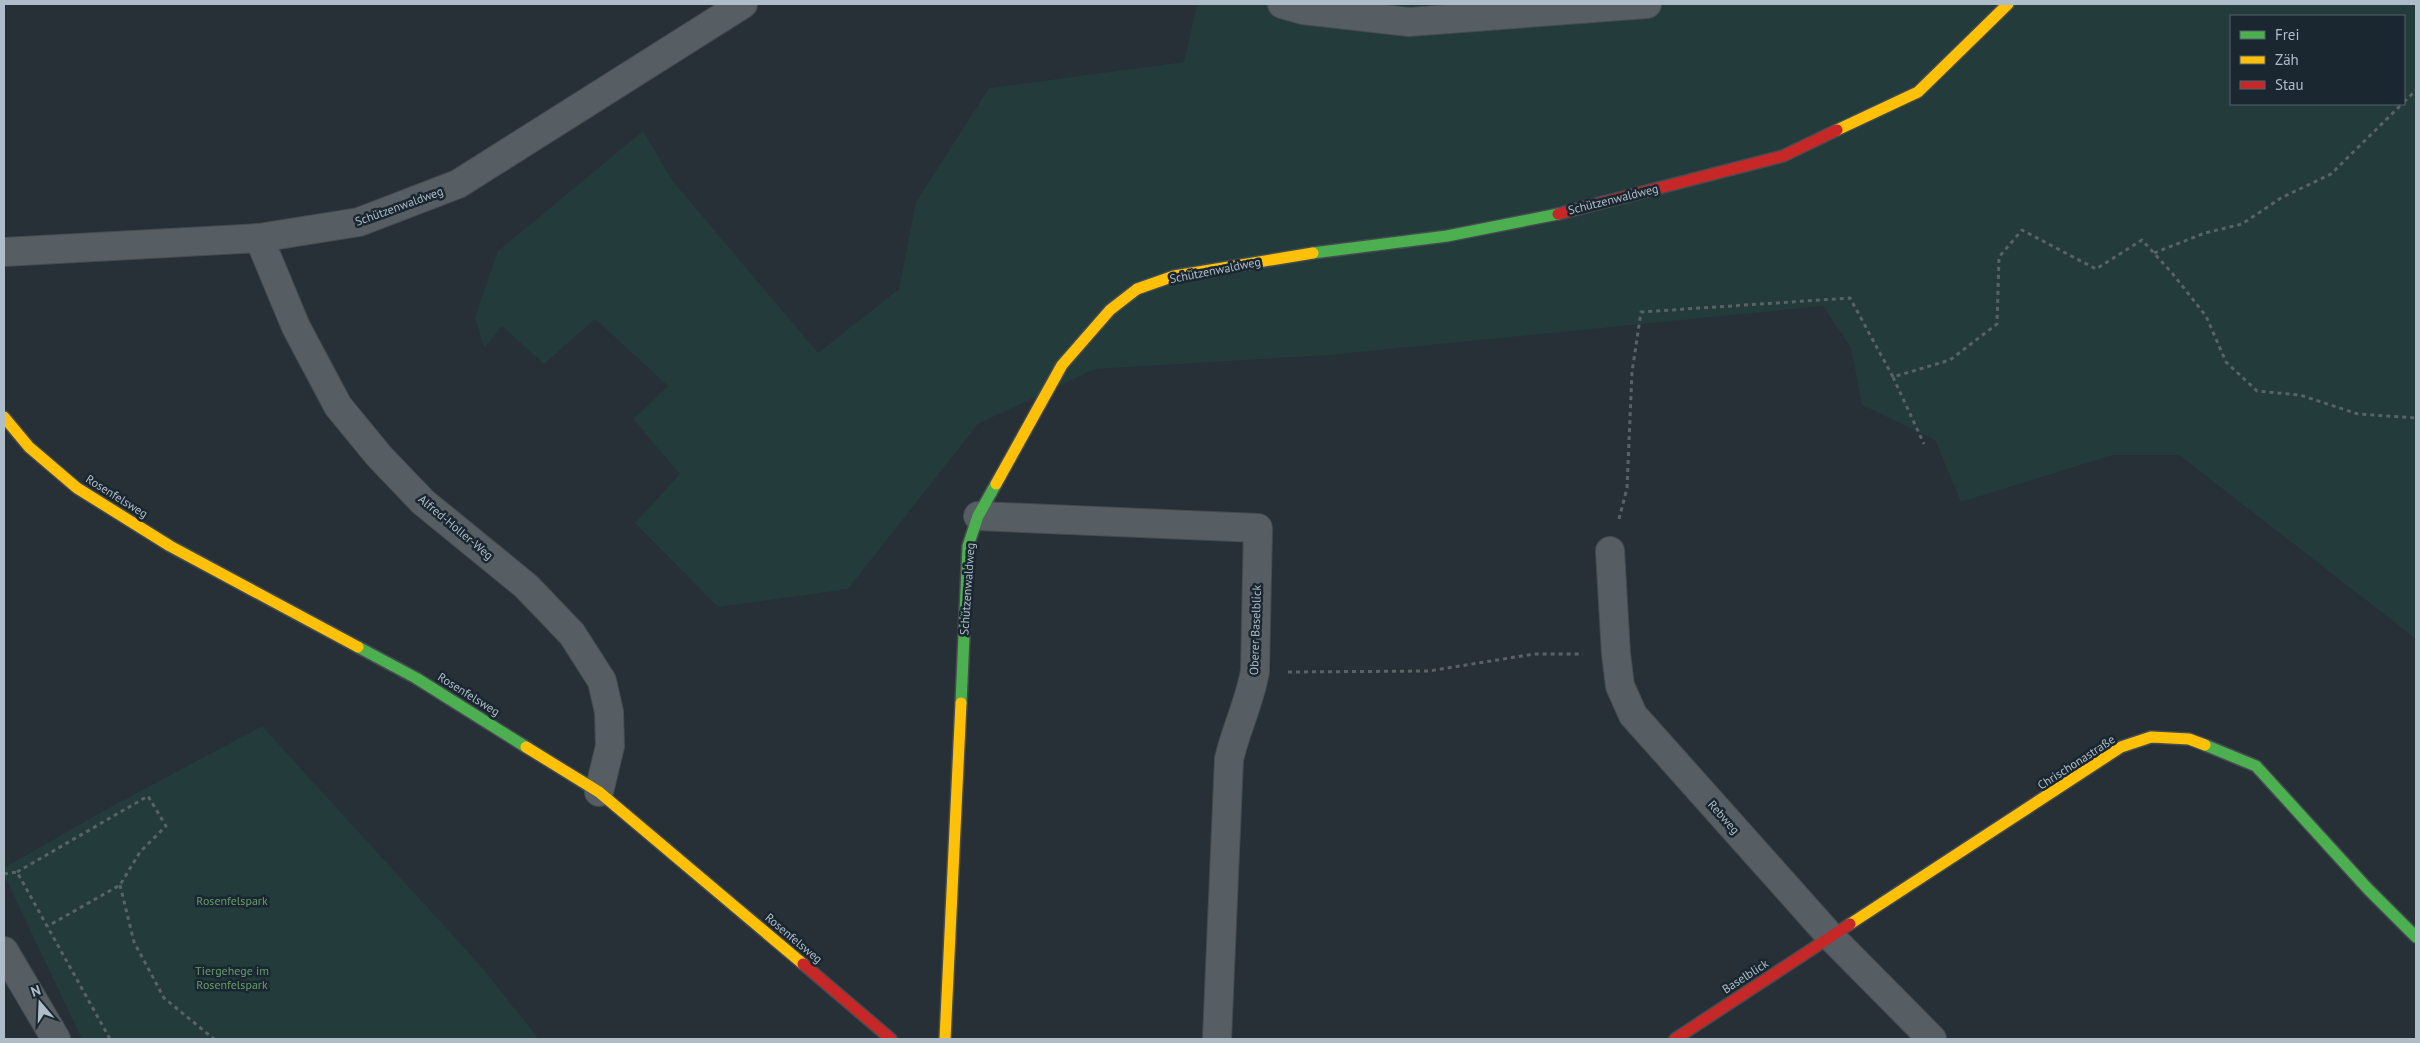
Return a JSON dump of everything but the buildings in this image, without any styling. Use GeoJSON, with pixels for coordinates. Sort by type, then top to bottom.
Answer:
{"type":"FeatureCollection","features":[{"type":"Feature","properties":{"kind":"street","name":"Schützenwaldweg"},"geometry":{"type":"LineString","coordinates":[[4,252],[259,238],[359,222],[458,184],[743,4]]}},
{"type":"Feature","properties":{"kind":"street"},"geometry":{"type":"LineString","coordinates":[[1282,4],[1303,10],[1409,22],[1647,4]]}},
{"type":"Feature","properties":{"kind":"street","name":"Schützenwaldweg"},"geometry":{"type":"LineString","coordinates":[[945,1039],[968,546],[978,516],[1062,365],[1110,310],[1137,289],[1174,276],[1310,253],[1447,236],[1530,221],[1782,156],[1918,92],[2008,4]]}},
{"type":"Feature","properties":{"kind":"street","name":"Alfred-Holler-Weg"},"geometry":{"type":"LineString","coordinates":[[259,238],[296,327],[338,406],[379,456],[423,502],[526,586],[572,634],[602,681],[609,712],[610,746],[599,792]]}},
{"type":"Feature","properties":{"kind":"street","name":"Rosenfelsweg"},"geometry":{"type":"LineString","coordinates":[[4,418],[30,447],[77,488],[170,546],[416,678],[599,792],[891,1039]]}},
{"type":"Feature","properties":{"kind":"street","name":"Oberer Baselblick"},"geometry":{"type":"LineString","coordinates":[[978,516],[1258,528],[1255,671],[1252,688],[1235,730],[1229,759],[1217,1039]]}},
{"type":"Feature","properties":{"kind":"street","name":"Rebweg"},"geometry":{"type":"LineString","coordinates":[[1610,551],[1616,654],[1620,686],[1634,715],[1831,937],[1932,1039]]}},
{"type":"Feature","properties":{"kind":"street","name":"Chrischonastraße"},"geometry":{"type":"LineString","coordinates":[[1831,937],[2122,748],[2151,737],[2188,739],[2256,766],[2367,888],[2416,937]]}},
{"type":"Feature","properties":{"kind":"street","name":"Baselblick"},"geometry":{"type":"LineString","coordinates":[[1675,1039],[1831,937]]}},
{"type":"Feature","properties":{"kind":"street"},"geometry":{"type":"LineString","coordinates":[[9,960],[56,1039]]}},
{"type":"Feature","properties":{"kind":"path"},"geometry":{"type":"LineString","coordinates":[[2405,101],[2416,90]]}},
{"type":"Feature","properties":{"kind":"path"},"geometry":{"type":"LineString","coordinates":[[2154,253],[2205,233],[2242,224],[2281,198],[2331,174],[2401,105]]}},
{"type":"Feature","properties":{"kind":"path"},"geometry":{"type":"LineString","coordinates":[[1893,377],[1950,360],[1997,324],[1999,257],[2022,230],[2096,269],[2142,240],[2206,316],[2226,362],[2257,391],[2300,395],[2358,414],[2416,418]]}},
{"type":"Feature","properties":{"kind":"path"},"geometry":{"type":"LineString","coordinates":[[1610,551],[1627,488],[1632,372],[1641,312],[1850,298],[1893,377],[1924,444]]}},
{"type":"Feature","properties":{"kind":"path"},"geometry":{"type":"LineString","coordinates":[[1255,671],[1429,671],[1534,654],[1616,654]]}},
{"type":"Feature","properties":{"kind":"path"},"geometry":{"type":"LineString","coordinates":[[4,874],[17,872],[148,796],[166,826],[140,852],[120,885],[48,926]]}},
{"type":"Feature","properties":{"kind":"path"},"geometry":{"type":"LineString","coordinates":[[17,872],[110,1039]]}},
{"type":"Feature","properties":{"kind":"path"},"geometry":{"type":"LineString","coordinates":[[120,885],[134,942],[164,998],[214,1039]]}},
{"type":"Feature","properties":{"kind":"green space"},"geometry":{"type":"Polygon","coordinates":[[[1197,4],[2416,4],[2416,639],[2179,455],[2113,455],[1961,502],[1935,440],[1862,405],[1851,348],[1823,306],[1329,355],[1095,369],[978,424],[848,589],[718,607],[635,523],[680,474],[633,419],[668,386],[595,319],[544,364],[502,326],[484,348],[475,317],[498,251],[643,131],[672,180],[818,353],[899,289],[916,202],[989,88],[1184,62],[1197,4]]]}},
{"type":"Feature","properties":{"kind":"green space","name":"Rosenfelspark"},"geometry":{"type":"Polygon","coordinates":[[[262,726],[479,964],[539,1039],[82,1039],[4,875],[4,868],[105,810],[262,726]]]}},
{"type":"Feature","properties":{"kind":"traffic: fast"},"geometry":{"type":"LineString","coordinates":[[1313,253],[1447,236],[1558,214]]}},
{"type":"Feature","properties":{"kind":"traffic: fast"},"geometry":{"type":"LineString","coordinates":[[961,703],[968,546],[978,516],[996,484]]}},
{"type":"Feature","properties":{"kind":"traffic: fast"},"geometry":{"type":"LineString","coordinates":[[358,647],[416,678],[526,747]]}},
{"type":"Feature","properties":{"kind":"traffic: fast"},"geometry":{"type":"LineString","coordinates":[[2205,745],[2256,766],[2367,888],[2416,937]]}},
{"type":"Feature","properties":{"kind":"traffic: slow"},"geometry":{"type":"LineString","coordinates":[[1837,130],[1918,92],[2008,4]]}},
{"type":"Feature","properties":{"kind":"traffic: slow"},"geometry":{"type":"LineString","coordinates":[[996,484],[1062,365],[1110,310],[1137,289],[1174,276],[1313,253]]}},
{"type":"Feature","properties":{"kind":"traffic: slow"},"geometry":{"type":"LineString","coordinates":[[4,417],[29,447],[77,488],[170,546],[358,647]]}},
{"type":"Feature","properties":{"kind":"traffic: slow"},"geometry":{"type":"LineString","coordinates":[[945,1039],[961,703]]}},
{"type":"Feature","properties":{"kind":"traffic: slow"},"geometry":{"type":"LineString","coordinates":[[1850,924],[2121,747],[2151,737],[2189,739],[2205,745]]}},
{"type":"Feature","properties":{"kind":"traffic: slow"},"geometry":{"type":"LineString","coordinates":[[526,747],[599,792],[803,964]]}},
{"type":"Feature","properties":{"kind":"traffic: jam"},"geometry":{"type":"LineString","coordinates":[[1558,214],[1783,156],[1837,130]]}},
{"type":"Feature","properties":{"kind":"traffic: jam"},"geometry":{"type":"LineString","coordinates":[[1675,1039],[1850,924]]}},
{"type":"Feature","properties":{"kind":"traffic: jam"},"geometry":{"type":"LineString","coordinates":[[803,964],[891,1039]]}},
{"type":"Feature","properties":{"kind":"park label","name":"Tiergehege im Rosenfelspark"},"geometry":{"type":"Point","coordinates":[232,977]}}]}
